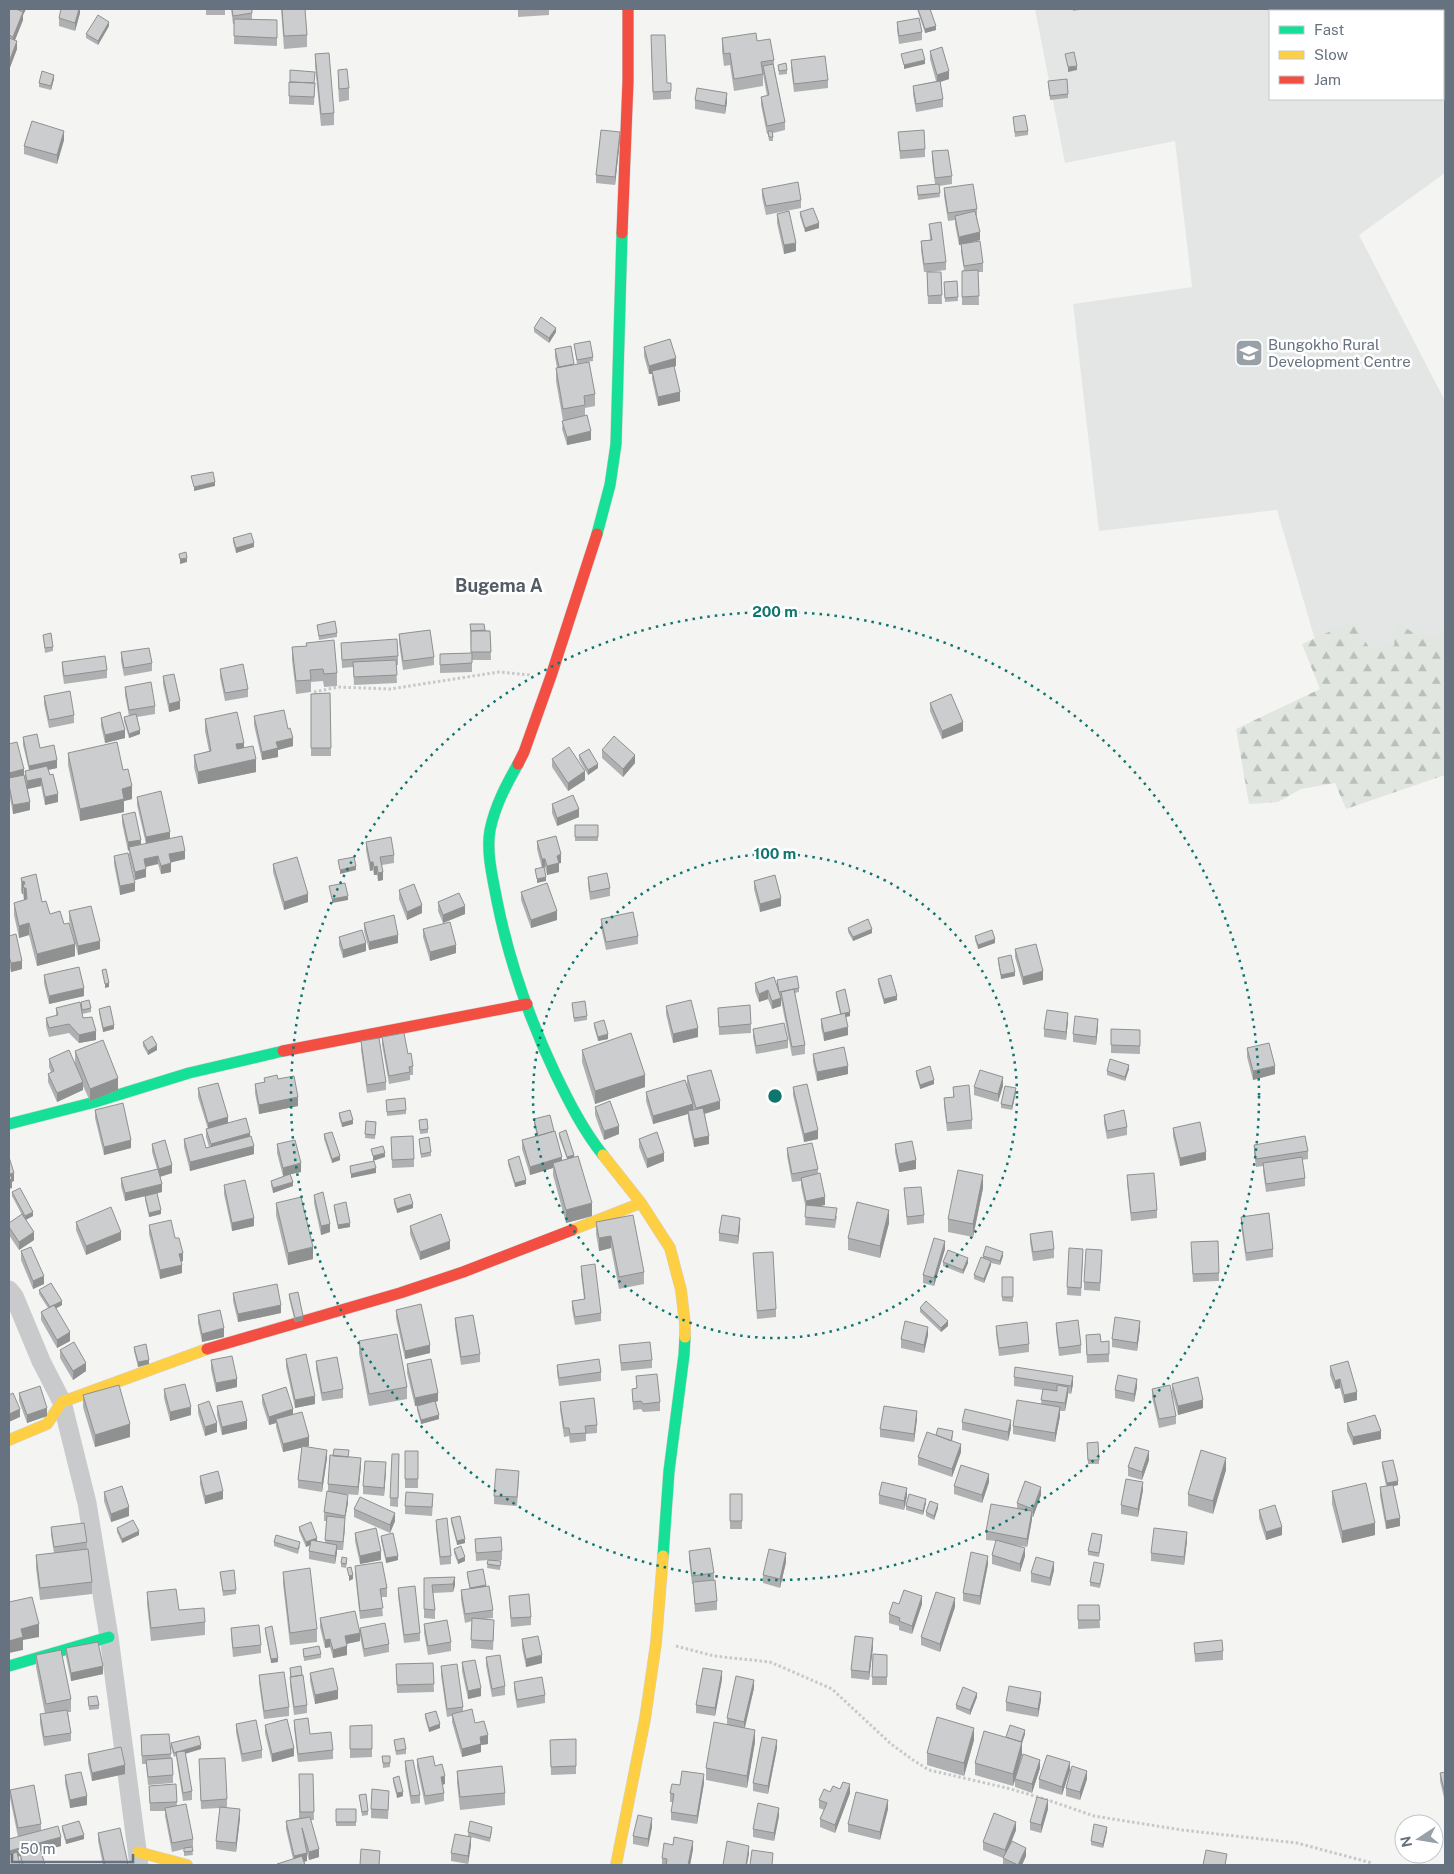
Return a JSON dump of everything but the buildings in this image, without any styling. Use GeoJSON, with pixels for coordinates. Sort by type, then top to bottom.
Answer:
{"type":"FeatureCollection","features":[{"type":"Feature","properties":{"kind":"street"},"geometry":{"type":"LineString","coordinates":[[616,1865],[645,1719],[656,1643],[669,1471],[680,1391],[685,1324],[681,1290],[670,1248],[641,1204],[589,1136],[566,1096],[540,1041],[514,971],[496,903],[490,866],[490,831],[501,795],[524,752],[551,676],[593,549],[610,486],[616,444],[619,295],[628,81],[628,9]]}},
{"type":"Feature","properties":{"kind":"street"},"geometry":{"type":"LineString","coordinates":[[9,1124],[95,1102],[189,1073],[262,1054],[527,1004]]}},
{"type":"Feature","properties":{"kind":"street"},"geometry":{"type":"LineString","coordinates":[[9,1440],[47,1424],[62,1402],[200,1351],[390,1296],[463,1272],[641,1204]]}},
{"type":"Feature","properties":{"kind":"street"},"geometry":{"type":"LineString","coordinates":[[9,1290],[14,1296],[40,1361],[62,1402],[87,1503],[110,1637],[138,1859],[187,1865]]}},
{"type":"Feature","properties":{"kind":"street"},"geometry":{"type":"LineString","coordinates":[[9,1666],[110,1637]]}},
{"type":"Feature","properties":{"kind":"path"},"geometry":{"type":"LineString","coordinates":[[314,692],[338,687],[390,689],[499,672],[551,676]]}},
{"type":"Feature","properties":{"kind":"path"},"geometry":{"type":"LineString","coordinates":[[656,1643],[714,1656],[770,1662],[832,1689],[891,1744],[929,1770],[1016,1791],[1094,1816],[1182,1830],[1297,1842],[1372,1863],[1372,1865]]}},
{"type":"Feature","properties":{"kind":"shaded area","name":"Bungokho Rural Development Centre"},"geometry":{"type":"Polygon","coordinates":[[[1035,9],[1445,9],[1445,173],[1359,235],[1445,401],[1445,763],[1359,790],[1277,510],[1099,531],[1073,304],[1192,287],[1175,141],[1065,163],[1035,9]]]}},
{"type":"Feature","properties":{"kind":"green space"},"geometry":{"type":"Polygon","coordinates":[[[1353,621],[1370,649],[1394,646],[1397,622],[1421,638],[1439,635],[1445,628],[1445,775],[1346,809],[1335,783],[1301,789],[1278,802],[1249,804],[1236,729],[1320,689],[1302,644],[1353,621]]]}},
{"type":"Feature","properties":{"kind":"traffic: fast"},"geometry":{"type":"LineString","coordinates":[[597,534],[610,485],[616,444],[622,233]]}},
{"type":"Feature","properties":{"kind":"traffic: fast"},"geometry":{"type":"LineString","coordinates":[[518,764],[501,796],[490,830],[489,857],[497,901],[514,967],[537,1031],[571,1105],[589,1136],[603,1155]]}},
{"type":"Feature","properties":{"kind":"traffic: fast"},"geometry":{"type":"LineString","coordinates":[[9,1124],[95,1102],[189,1073],[283,1051]]}},
{"type":"Feature","properties":{"kind":"traffic: fast"},"geometry":{"type":"LineString","coordinates":[[663,1556],[669,1471],[685,1337]]}},
{"type":"Feature","properties":{"kind":"traffic: fast"},"geometry":{"type":"LineString","coordinates":[[9,1666],[109,1637]]}},
{"type":"Feature","properties":{"kind":"traffic: slow"},"geometry":{"type":"LineString","coordinates":[[603,1155],[641,1203],[670,1248],[681,1290],[685,1337]]}},
{"type":"Feature","properties":{"kind":"traffic: slow"},"geometry":{"type":"LineString","coordinates":[[572,1230],[641,1203]]}},
{"type":"Feature","properties":{"kind":"traffic: slow"},"geometry":{"type":"LineString","coordinates":[[9,1440],[47,1424],[62,1402],[207,1349]]}},
{"type":"Feature","properties":{"kind":"traffic: slow"},"geometry":{"type":"LineString","coordinates":[[616,1865],[645,1719],[656,1643],[663,1556]]}},
{"type":"Feature","properties":{"kind":"traffic: slow"},"geometry":{"type":"LineString","coordinates":[[138,1852],[187,1865]]}},
{"type":"Feature","properties":{"kind":"traffic: jam"},"geometry":{"type":"LineString","coordinates":[[622,233],[628,81],[628,9]]}},
{"type":"Feature","properties":{"kind":"traffic: jam"},"geometry":{"type":"LineString","coordinates":[[518,764],[551,676],[597,534]]}},
{"type":"Feature","properties":{"kind":"traffic: jam"},"geometry":{"type":"LineString","coordinates":[[283,1051],[527,1004]]}},
{"type":"Feature","properties":{"kind":"traffic: jam"},"geometry":{"type":"LineString","coordinates":[[207,1349],[400,1293],[463,1272],[572,1230]]}},
{"type":"Feature","properties":{"kind":"place","name":"Bungokho Rural Development Centre"},"geometry":{"type":"Point","coordinates":[1249,353]}},
{"type":"Feature","properties":{"kind":"district","name":"Bugema A"},"geometry":{"type":"Point","coordinates":[499,585]}}]}
